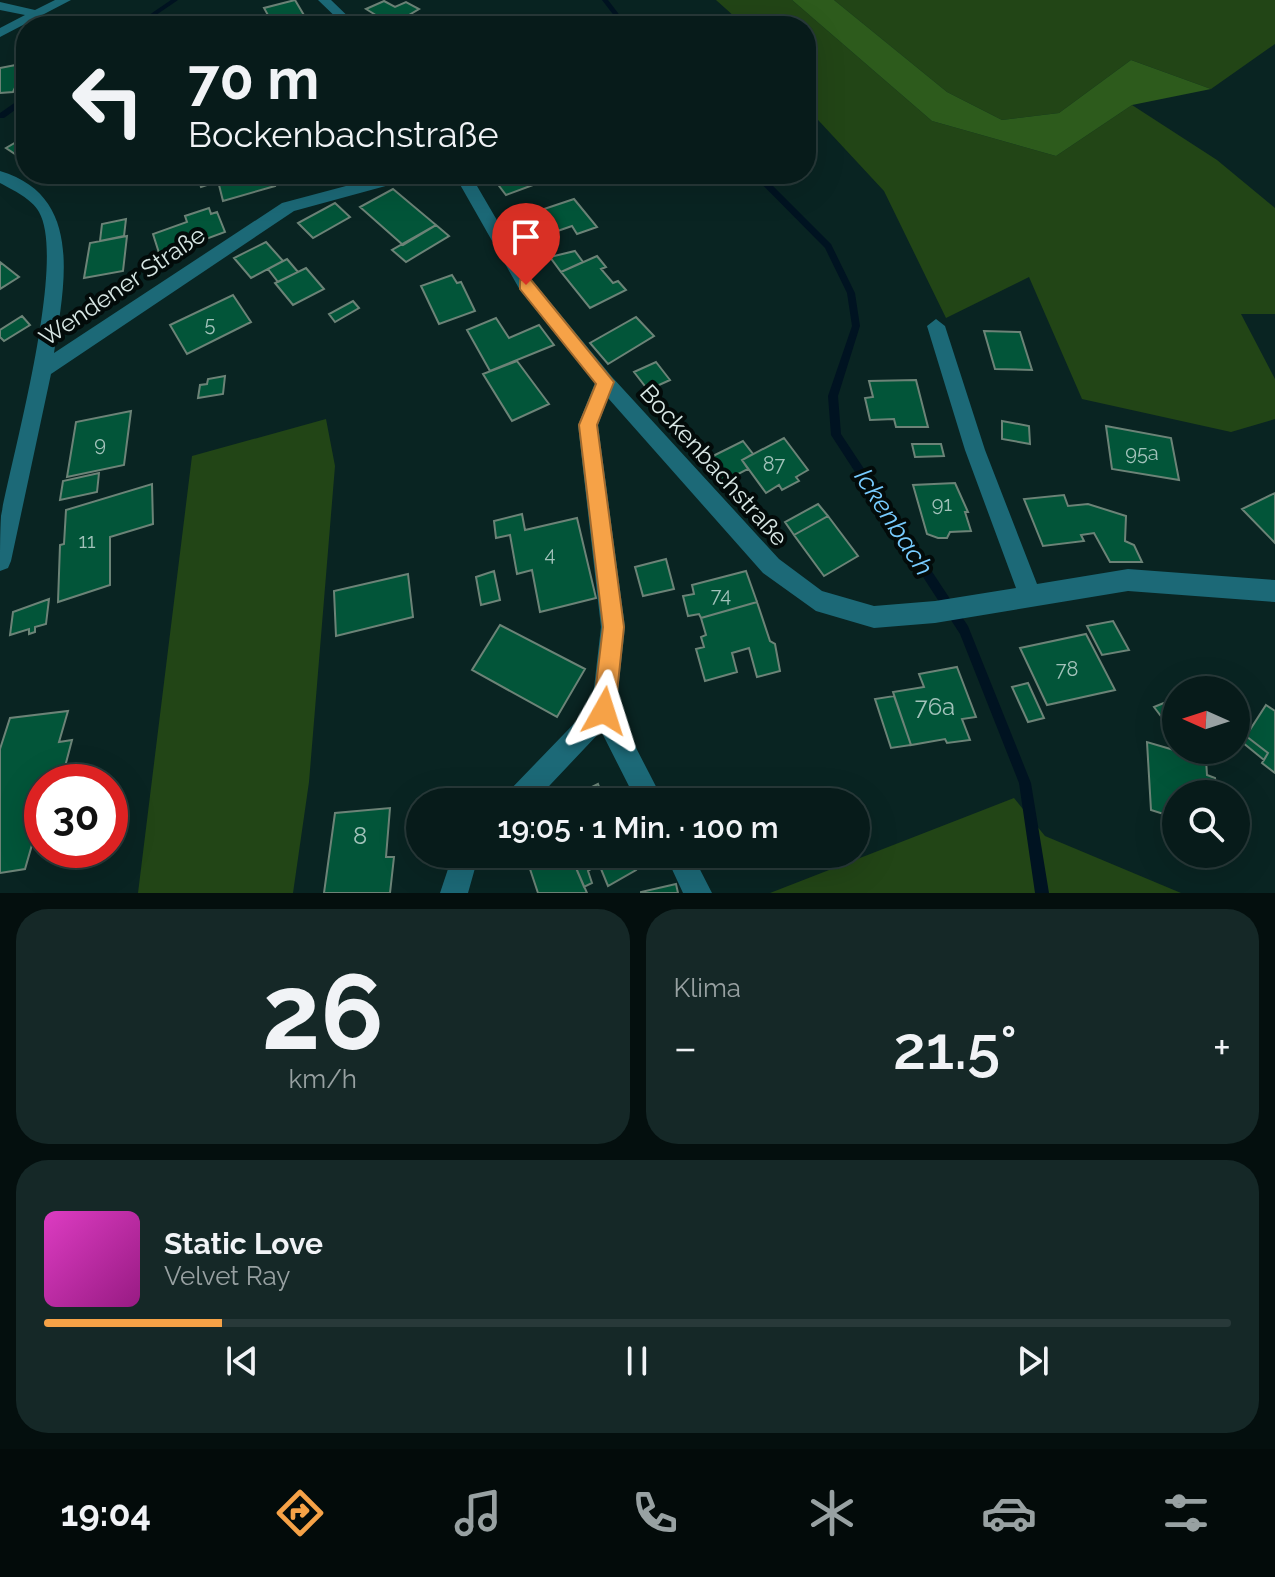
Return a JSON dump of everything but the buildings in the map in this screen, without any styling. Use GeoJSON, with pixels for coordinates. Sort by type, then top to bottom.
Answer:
{"type":"FeatureCollection","features":[{"type":"Feature","properties":{"kind":"street"},"geometry":{"type":"LineString","coordinates":[[31,16],[65,0]]}},
{"type":"Feature","properties":{"kind":"street"},"geometry":{"type":"LineString","coordinates":[[324,0],[341,16]]}},
{"type":"Feature","properties":{"kind":"street"},"geometry":{"type":"LineString","coordinates":[[0,6],[35,14]]}},
{"type":"Feature","properties":{"kind":"street"},"geometry":{"type":"LineString","coordinates":[[0,176],[29,194],[48,214],[54,247],[44,369]]}},
{"type":"Feature","properties":{"kind":"street","name":"Wendener Straße"},"geometry":{"type":"LineString","coordinates":[[0,561],[44,369],[288,207],[373,184]]}},
{"type":"Feature","properties":{"kind":"street","name":"Bockenbachstraße"},"geometry":{"type":"LineString","coordinates":[[468,184],[526,285],[605,382],[760,556],[816,600],[874,617],[935,612],[1128,580],[1275,591]]}},
{"type":"Feature","properties":{"kind":"street"},"geometry":{"type":"LineString","coordinates":[[936,326],[975,450],[1030,595]]}},
{"type":"Feature","properties":{"kind":"street"},"geometry":{"type":"LineString","coordinates":[[605,382],[588,425],[613,627],[604,711],[644,788]]}},
{"type":"Feature","properties":{"kind":"street"},"geometry":{"type":"LineString","coordinates":[[530,788],[604,711]]}},
{"type":"Feature","properties":{"kind":"street"},"geometry":{"type":"LineString","coordinates":[[454,893],[462,868]]}},
{"type":"Feature","properties":{"kind":"street"},"geometry":{"type":"LineString","coordinates":[[685,868],[698,893]]}},
{"type":"Feature","properties":{"kind":"green space"},"geometry":{"type":"Polygon","coordinates":[[[716,0],[792,0],[811,16],[734,16],[716,0]]]}},
{"type":"Feature","properties":{"kind":"green space"},"geometry":{"type":"Polygon","coordinates":[[[792,0],[834,0],[947,92],[1002,120],[1059,113],[1131,60],[1211,89],[1132,105],[1056,156],[932,121],[816,21],[816,16],[811,16],[792,0]]]}},
{"type":"Feature","properties":{"kind":"green space"},"geometry":{"type":"Polygon","coordinates":[[[834,0],[1275,0],[1275,44],[1211,89],[1131,60],[1059,113],[1002,120],[947,92],[834,0]]]}},
{"type":"Feature","properties":{"kind":"green space"},"geometry":{"type":"Polygon","coordinates":[[[816,21],[932,121],[1056,156],[1132,105],[1217,160],[1275,208],[1275,314],[1241,314],[1275,379],[1275,419],[1231,432],[1082,399],[1029,277],[946,318],[884,191],[816,118],[816,21]]]}},
{"type":"Feature","properties":{"kind":"green space"},"geometry":{"type":"Polygon","coordinates":[[[326,419],[335,466],[309,782],[293,893],[138,893],[192,456],[326,419]]]}},
{"type":"Feature","properties":{"kind":"green space"},"geometry":{"type":"Polygon","coordinates":[[[1014,798],[1045,836],[1181,893],[770,893],[834,868],[870,868],[870,854],[1014,798]]]}},
{"type":"Feature","properties":{"kind":"waterway"},"geometry":{"type":"LineString","coordinates":[[151,16],[175,0]]}},
{"type":"Feature","properties":{"kind":"waterway","name":"Ickenbach"},"geometry":{"type":"LineString","coordinates":[[605,0],[617,16]]}},
{"type":"Feature","properties":{"kind":"waterway"},"geometry":{"type":"LineString","coordinates":[[1,116],[16,106]]}},
{"type":"Feature","properties":{"kind":"waterway","name":"Ickenbach"},"geometry":{"type":"LineString","coordinates":[[766,184],[828,246],[851,293],[856,326],[833,396],[836,435],[964,630],[1025,783],[1042,893]]}},
{"type":"Feature","properties":{"kind":"route"},"geometry":{"type":"LineString","coordinates":[[526,285],[605,382],[588,425],[613,627],[604,711]]}}]}
